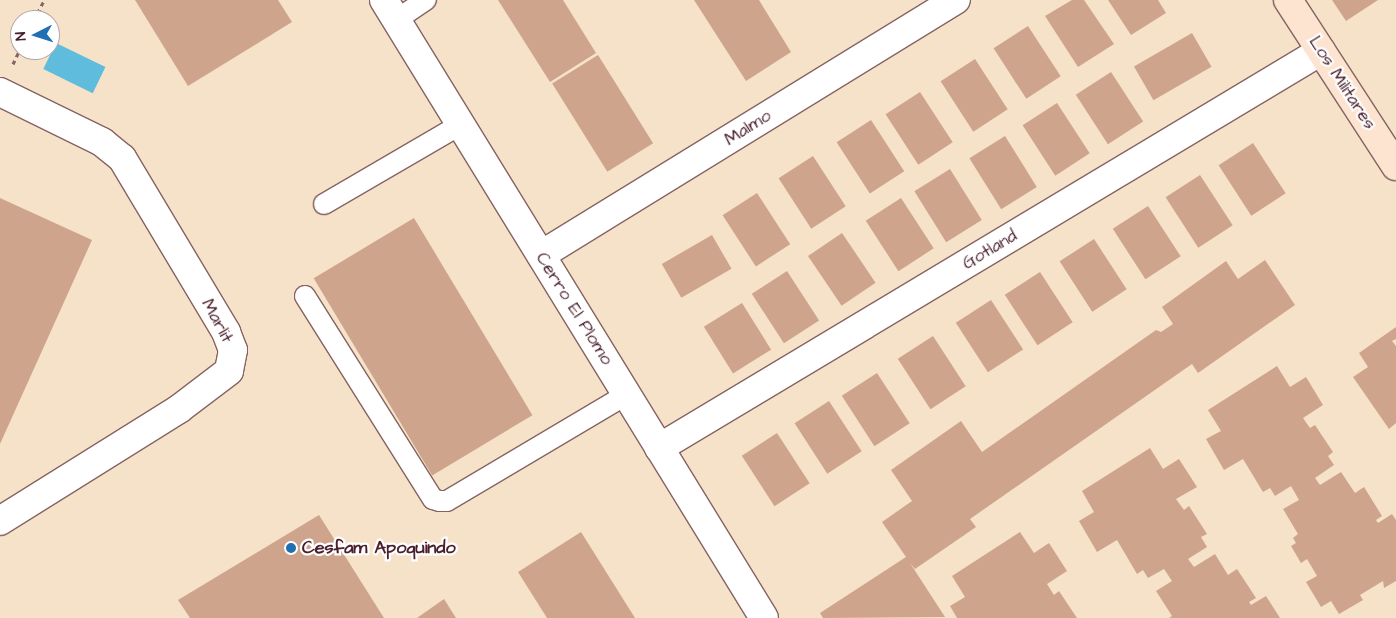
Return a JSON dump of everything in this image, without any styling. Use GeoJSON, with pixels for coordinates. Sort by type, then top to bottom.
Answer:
{"type":"FeatureCollection","features":[{"type":"Feature","properties":{"kind":"main road","name":"Los Militares"},"geometry":{"type":"LineString","coordinates":[[1288,0],[1396,166]]}},
{"type":"Feature","properties":{"kind":"street","name":"Malmo"},"geometry":{"type":"LineString","coordinates":[[541,255],[956,0]]}},
{"type":"Feature","properties":{"kind":"street","name":"Cerro El Plomo"},"geometry":{"type":"LineString","coordinates":[[390,10],[764,618]]}},
{"type":"Feature","properties":{"kind":"street","name":"Gotland"},"geometry":{"type":"LineString","coordinates":[[659,448],[1322,52]]}},
{"type":"Feature","properties":{"kind":"street","name":"Marlit"},"geometry":{"type":"LineString","coordinates":[[0,92],[102,142],[122,158],[226,332],[233,350],[229,371],[179,409],[0,521]]}},
{"type":"Feature","properties":{"kind":"lane"},"geometry":{"type":"LineString","coordinates":[[390,10],[426,0]]}},
{"type":"Feature","properties":{"kind":"lane"},"geometry":{"type":"LineString","coordinates":[[324,204],[460,125]]}},
{"type":"Feature","properties":{"kind":"lane"},"geometry":{"type":"LineString","coordinates":[[305,296],[433,498],[439,501],[447,501],[627,394]]}},
{"type":"Feature","properties":{"kind":"water"},"geometry":{"type":"Polygon","coordinates":[[[60,45],[105,67],[93,93],[43,69],[48,60],[60,60],[60,45]]]}},
{"type":"Feature","properties":{"kind":"building"},"geometry":{"type":"Polygon","coordinates":[[[135,0],[278,0],[292,22],[188,86],[135,0]]]}},
{"type":"Feature","properties":{"kind":"building"},"geometry":{"type":"Polygon","coordinates":[[[498,0],[563,0],[596,53],[550,82],[498,0]]]}},
{"type":"Feature","properties":{"kind":"building"},"geometry":{"type":"Polygon","coordinates":[[[694,0],[759,0],[791,52],[746,81],[694,0]]]}},
{"type":"Feature","properties":{"kind":"building"},"geometry":{"type":"Polygon","coordinates":[[[1072,0],[1084,0],[1114,44],[1078,67],[1045,16],[1072,0]]]}},
{"type":"Feature","properties":{"kind":"building"},"geometry":{"type":"Polygon","coordinates":[[[1108,0],[1158,0],[1166,13],[1131,35],[1108,0]]]}},
{"type":"Feature","properties":{"kind":"building"},"geometry":{"type":"Polygon","coordinates":[[[1332,0],[1378,0],[1346,21],[1332,0]]]}},
{"type":"Feature","properties":{"kind":"building"},"geometry":{"type":"Polygon","coordinates":[[[1028,26],[1061,76],[1026,99],[994,48],[1028,26]]]}},
{"type":"Feature","properties":{"kind":"building"},"geometry":{"type":"Polygon","coordinates":[[[1192,33],[1212,67],[1153,100],[1134,66],[1192,33]]]}},
{"type":"Feature","properties":{"kind":"building"},"geometry":{"type":"Polygon","coordinates":[[[598,55],[653,143],[607,172],[552,84],[598,55]]]}},
{"type":"Feature","properties":{"kind":"building"},"geometry":{"type":"Polygon","coordinates":[[[975,59],[1008,109],[973,132],[941,81],[975,59]]]}},
{"type":"Feature","properties":{"kind":"building"},"geometry":{"type":"Polygon","coordinates":[[[1111,72],[1143,121],[1108,144],[1076,95],[1111,72]]]}},
{"type":"Feature","properties":{"kind":"building"},"geometry":{"type":"Polygon","coordinates":[[[920,92],[953,142],[918,165],[886,114],[920,92]]]}},
{"type":"Feature","properties":{"kind":"building"},"geometry":{"type":"Polygon","coordinates":[[[1057,103],[1090,153],[1055,176],[1023,125],[1057,103]]]}},
{"type":"Feature","properties":{"kind":"building"},"geometry":{"type":"Polygon","coordinates":[[[871,120],[904,171],[870,193],[837,142],[871,120]]]}},
{"type":"Feature","properties":{"kind":"building"},"geometry":{"type":"Polygon","coordinates":[[[1005,136],[1037,187],[1001,209],[969,158],[1005,136]]]}},
{"type":"Feature","properties":{"kind":"building"},"geometry":{"type":"Polygon","coordinates":[[[1253,143],[1286,193],[1251,216],[1219,165],[1253,143]]]}},
{"type":"Feature","properties":{"kind":"building"},"geometry":{"type":"Polygon","coordinates":[[[813,156],[846,206],[811,229],[779,178],[813,156]]]}},
{"type":"Feature","properties":{"kind":"building"},"geometry":{"type":"Polygon","coordinates":[[[950,169],[982,220],[946,242],[914,191],[950,169]]]}},
{"type":"Feature","properties":{"kind":"building"},"geometry":{"type":"Polygon","coordinates":[[[1200,175],[1233,225],[1198,248],[1166,197],[1200,175]]]}},
{"type":"Feature","properties":{"kind":"building"},"geometry":{"type":"Polygon","coordinates":[[[757,193],[790,244],[756,266],[723,215],[757,193]]]}},
{"type":"Feature","properties":{"kind":"building"},"geometry":{"type":"Polygon","coordinates":[[[0,198],[92,240],[0,444],[0,198]]]}},
{"type":"Feature","properties":{"kind":"building"},"geometry":{"type":"Polygon","coordinates":[[[901,198],[934,248],[898,271],[866,221],[901,198]]]}},
{"type":"Feature","properties":{"kind":"building"},"geometry":{"type":"Polygon","coordinates":[[[1148,206],[1181,256],[1145,279],[1113,229],[1148,206]]]}},
{"type":"Feature","properties":{"kind":"building"},"geometry":{"type":"Polygon","coordinates":[[[414,218],[532,415],[432,475],[314,278],[414,218]]]}},
{"type":"Feature","properties":{"kind":"building"},"geometry":{"type":"Polygon","coordinates":[[[842,233],[876,283],[842,306],[808,256],[842,233]]]}},
{"type":"Feature","properties":{"kind":"building"},"geometry":{"type":"Polygon","coordinates":[[[712,235],[732,269],[681,298],[662,264],[712,235]]]}},
{"type":"Feature","properties":{"kind":"building"},"geometry":{"type":"Polygon","coordinates":[[[1094,239],[1127,289],[1092,312],[1060,261],[1094,239]]]}},
{"type":"Feature","properties":{"kind":"building"},"geometry":{"type":"Polygon","coordinates":[[[1265,260],[1295,305],[1198,373],[1192,364],[970,519],[976,527],[915,569],[910,563],[945,617],[823,618],[820,613],[906,557],[882,522],[912,501],[891,470],[961,421],[982,452],[1156,330],[1161,332],[1173,324],[1162,307],[1226,261],[1238,279],[1265,260]]]}},
{"type":"Feature","properties":{"kind":"building"},"geometry":{"type":"Polygon","coordinates":[[[787,271],[819,320],[784,343],[752,294],[787,271]]]}},
{"type":"Feature","properties":{"kind":"building"},"geometry":{"type":"Polygon","coordinates":[[[1040,272],[1073,322],[1037,345],[1005,295],[1040,272]]]}},
{"type":"Feature","properties":{"kind":"building"},"geometry":{"type":"Polygon","coordinates":[[[991,300],[1023,349],[988,372],[956,323],[991,300]]]}},
{"type":"Feature","properties":{"kind":"building"},"geometry":{"type":"Polygon","coordinates":[[[742,303],[771,350],[733,373],[704,327],[742,303]]]}},
{"type":"Feature","properties":{"kind":"building"},"geometry":{"type":"Polygon","coordinates":[[[1396,327],[1396,339],[1392,341],[1396,346],[1396,423],[1389,429],[1353,377],[1368,367],[1359,353],[1396,327]]]}},
{"type":"Feature","properties":{"kind":"building"},"geometry":{"type":"Polygon","coordinates":[[[933,336],[966,386],[930,409],[898,359],[933,336]]]}},
{"type":"Feature","properties":{"kind":"building"},"geometry":{"type":"Polygon","coordinates":[[[1277,366],[1290,387],[1306,377],[1323,405],[1303,418],[1310,428],[1315,425],[1333,452],[1328,456],[1334,465],[1315,478],[1320,485],[1341,472],[1355,493],[1364,487],[1382,516],[1376,520],[1378,523],[1392,514],[1396,520],[1396,581],[1384,588],[1383,581],[1360,595],[1363,600],[1339,614],[1331,601],[1321,607],[1306,582],[1317,576],[1307,559],[1301,563],[1291,546],[1296,543],[1293,538],[1298,534],[1283,509],[1299,500],[1291,486],[1275,496],[1270,488],[1263,492],[1243,459],[1224,470],[1206,439],[1221,431],[1208,410],[1277,366]]]}},
{"type":"Feature","properties":{"kind":"building"},"geometry":{"type":"Polygon","coordinates":[[[877,373],[910,423],[874,446],[842,396],[877,373]]]}},
{"type":"Feature","properties":{"kind":"building"},"geometry":{"type":"Polygon","coordinates":[[[829,401],[862,451],[827,474],[795,423],[829,401]]]}},
{"type":"Feature","properties":{"kind":"building"},"geometry":{"type":"Polygon","coordinates":[[[777,433],[810,483],[774,506],[742,456],[777,433]]]}},
{"type":"Feature","properties":{"kind":"building"},"geometry":{"type":"Polygon","coordinates":[[[1150,448],[1163,469],[1179,459],[1197,487],[1176,499],[1184,510],[1189,506],[1207,534],[1201,537],[1207,547],[1188,559],[1194,567],[1215,554],[1228,575],[1237,569],[1256,598],[1249,602],[1251,605],[1266,596],[1280,618],[1169,618],[1172,616],[1156,591],[1172,581],[1164,569],[1148,578],[1143,570],[1137,574],[1117,540],[1097,552],[1079,521],[1094,512],[1082,491],[1150,448]]]}},
{"type":"Feature","properties":{"kind":"building"},"geometry":{"type":"Polygon","coordinates":[[[319,515],[384,618],[190,618],[178,600],[319,515]]]}},
{"type":"Feature","properties":{"kind":"building"},"geometry":{"type":"Polygon","coordinates":[[[581,532],[635,618],[547,618],[518,572],[581,532]]]}},
{"type":"Feature","properties":{"kind":"building"},"geometry":{"type":"Polygon","coordinates":[[[1020,532],[1034,553],[1049,543],[1067,571],[1047,584],[1054,595],[1059,591],[1077,618],[957,618],[950,606],[965,597],[952,576],[1020,532]]]}},
{"type":"Feature","properties":{"kind":"building"},"geometry":{"type":"Polygon","coordinates":[[[444,599],[456,618],[417,618],[444,599]]]}},
{"type":"Feature","properties":{"kind":"place","name":"Cesfam Apoquindo"},"geometry":{"type":"Point","coordinates":[291,548]}}]}
